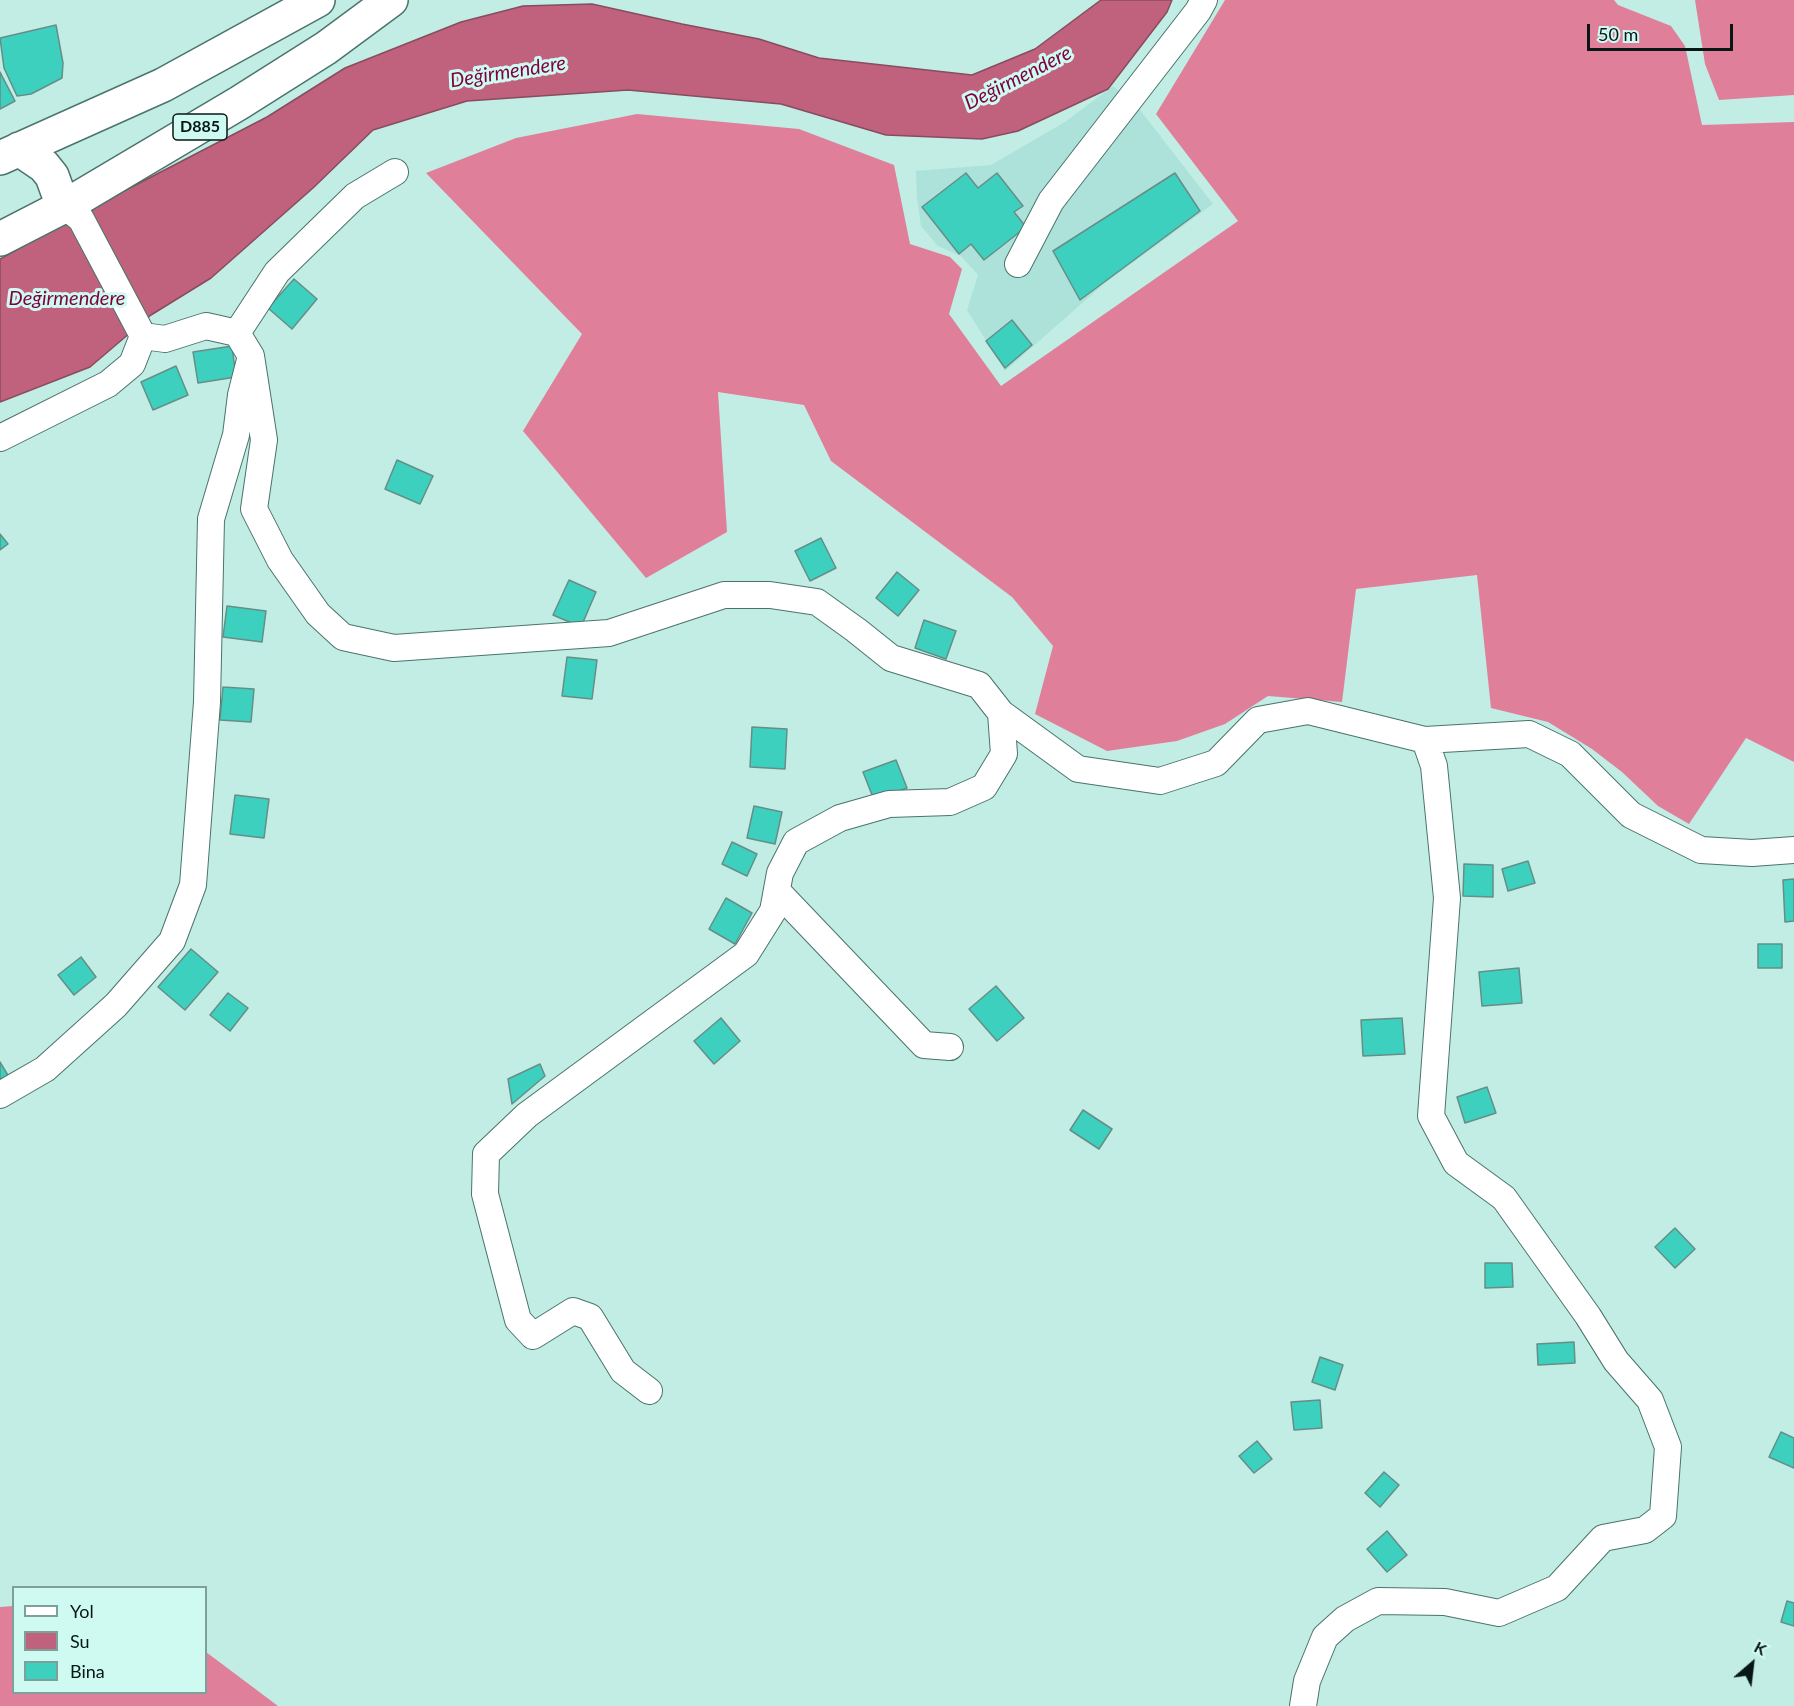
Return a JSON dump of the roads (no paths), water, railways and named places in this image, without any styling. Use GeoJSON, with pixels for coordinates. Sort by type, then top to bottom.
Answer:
{"type":"FeatureCollection","features":[{"type":"Feature","properties":{"kind":"highway"},"geometry":{"type":"LineString","coordinates":[[10,153],[163,85],[318,0]]}},
{"type":"Feature","properties":{"kind":"highway","name":"D885"},"geometry":{"type":"LineString","coordinates":[[0,239],[70,214],[326,48],[391,0]]}},
{"type":"Feature","properties":{"kind":"highway"},"geometry":{"type":"LineString","coordinates":[[10,153],[44,166],[52,176],[60,198],[70,214]]}},
{"type":"Feature","properties":{"kind":"street"},"geometry":{"type":"LineString","coordinates":[[1018,264],[1052,201],[1198,11],[1204,0]]}},
{"type":"Feature","properties":{"kind":"street"},"geometry":{"type":"LineString","coordinates":[[237,333],[277,272],[355,196],[395,172]]}},
{"type":"Feature","properties":{"kind":"street"},"geometry":{"type":"LineString","coordinates":[[70,214],[143,336]]}},
{"type":"Feature","properties":{"kind":"street"},"geometry":{"type":"LineString","coordinates":[[143,336],[165,339],[206,327],[237,333],[251,356],[264,440],[254,508],[280,560],[318,614],[343,637],[394,648],[609,633],[724,595],[770,595],[817,602],[891,658],[979,685],[1001,713],[1078,769],[1160,781],[1216,763],[1258,720],[1308,711],[1425,740],[1529,734],[1570,754],[1631,815],[1701,850],[1752,853],[1794,850]]}},
{"type":"Feature","properties":{"kind":"street"},"geometry":{"type":"LineString","coordinates":[[0,438],[108,384],[132,364],[143,336]]}},
{"type":"Feature","properties":{"kind":"street"},"geometry":{"type":"LineString","coordinates":[[0,1095],[45,1069],[116,1005],[172,941],[194,885],[207,702],[210,519],[236,435],[241,395],[251,356]]}},
{"type":"Feature","properties":{"kind":"street"},"geometry":{"type":"LineString","coordinates":[[649,1391],[623,1371],[590,1317],[573,1311],[533,1336],[518,1320],[485,1194],[486,1154],[527,1115],[746,954],[773,911],[780,873],[796,842],[840,818],[889,804],[950,802],[984,788],[1004,754],[1001,713]]}},
{"type":"Feature","properties":{"kind":"street"},"geometry":{"type":"LineString","coordinates":[[1303,1706],[1307,1681],[1326,1637],[1345,1619],[1378,1601],[1445,1602],[1499,1613],[1557,1588],[1603,1538],[1645,1530],[1663,1516],[1668,1447],[1650,1400],[1616,1360],[1588,1316],[1504,1198],[1456,1162],[1431,1116],[1447,898],[1434,766],[1425,740]]}},
{"type":"Feature","properties":{"kind":"street"},"geometry":{"type":"LineString","coordinates":[[777,891],[924,1046],[950,1047]]}},
{"type":"Feature","properties":{"kind":"water","name":"Değirmendere"},"geometry":{"type":"Polygon","coordinates":[[[1101,0],[1172,0],[1167,12],[1108,89],[1018,131],[982,139],[886,135],[781,104],[628,90],[467,101],[373,130],[313,188],[211,278],[151,315],[90,367],[0,402],[0,259],[97,205],[267,117],[345,68],[461,22],[523,6],[592,4],[759,39],[819,58],[972,75],[1035,49],[1101,0]]]}}]}
